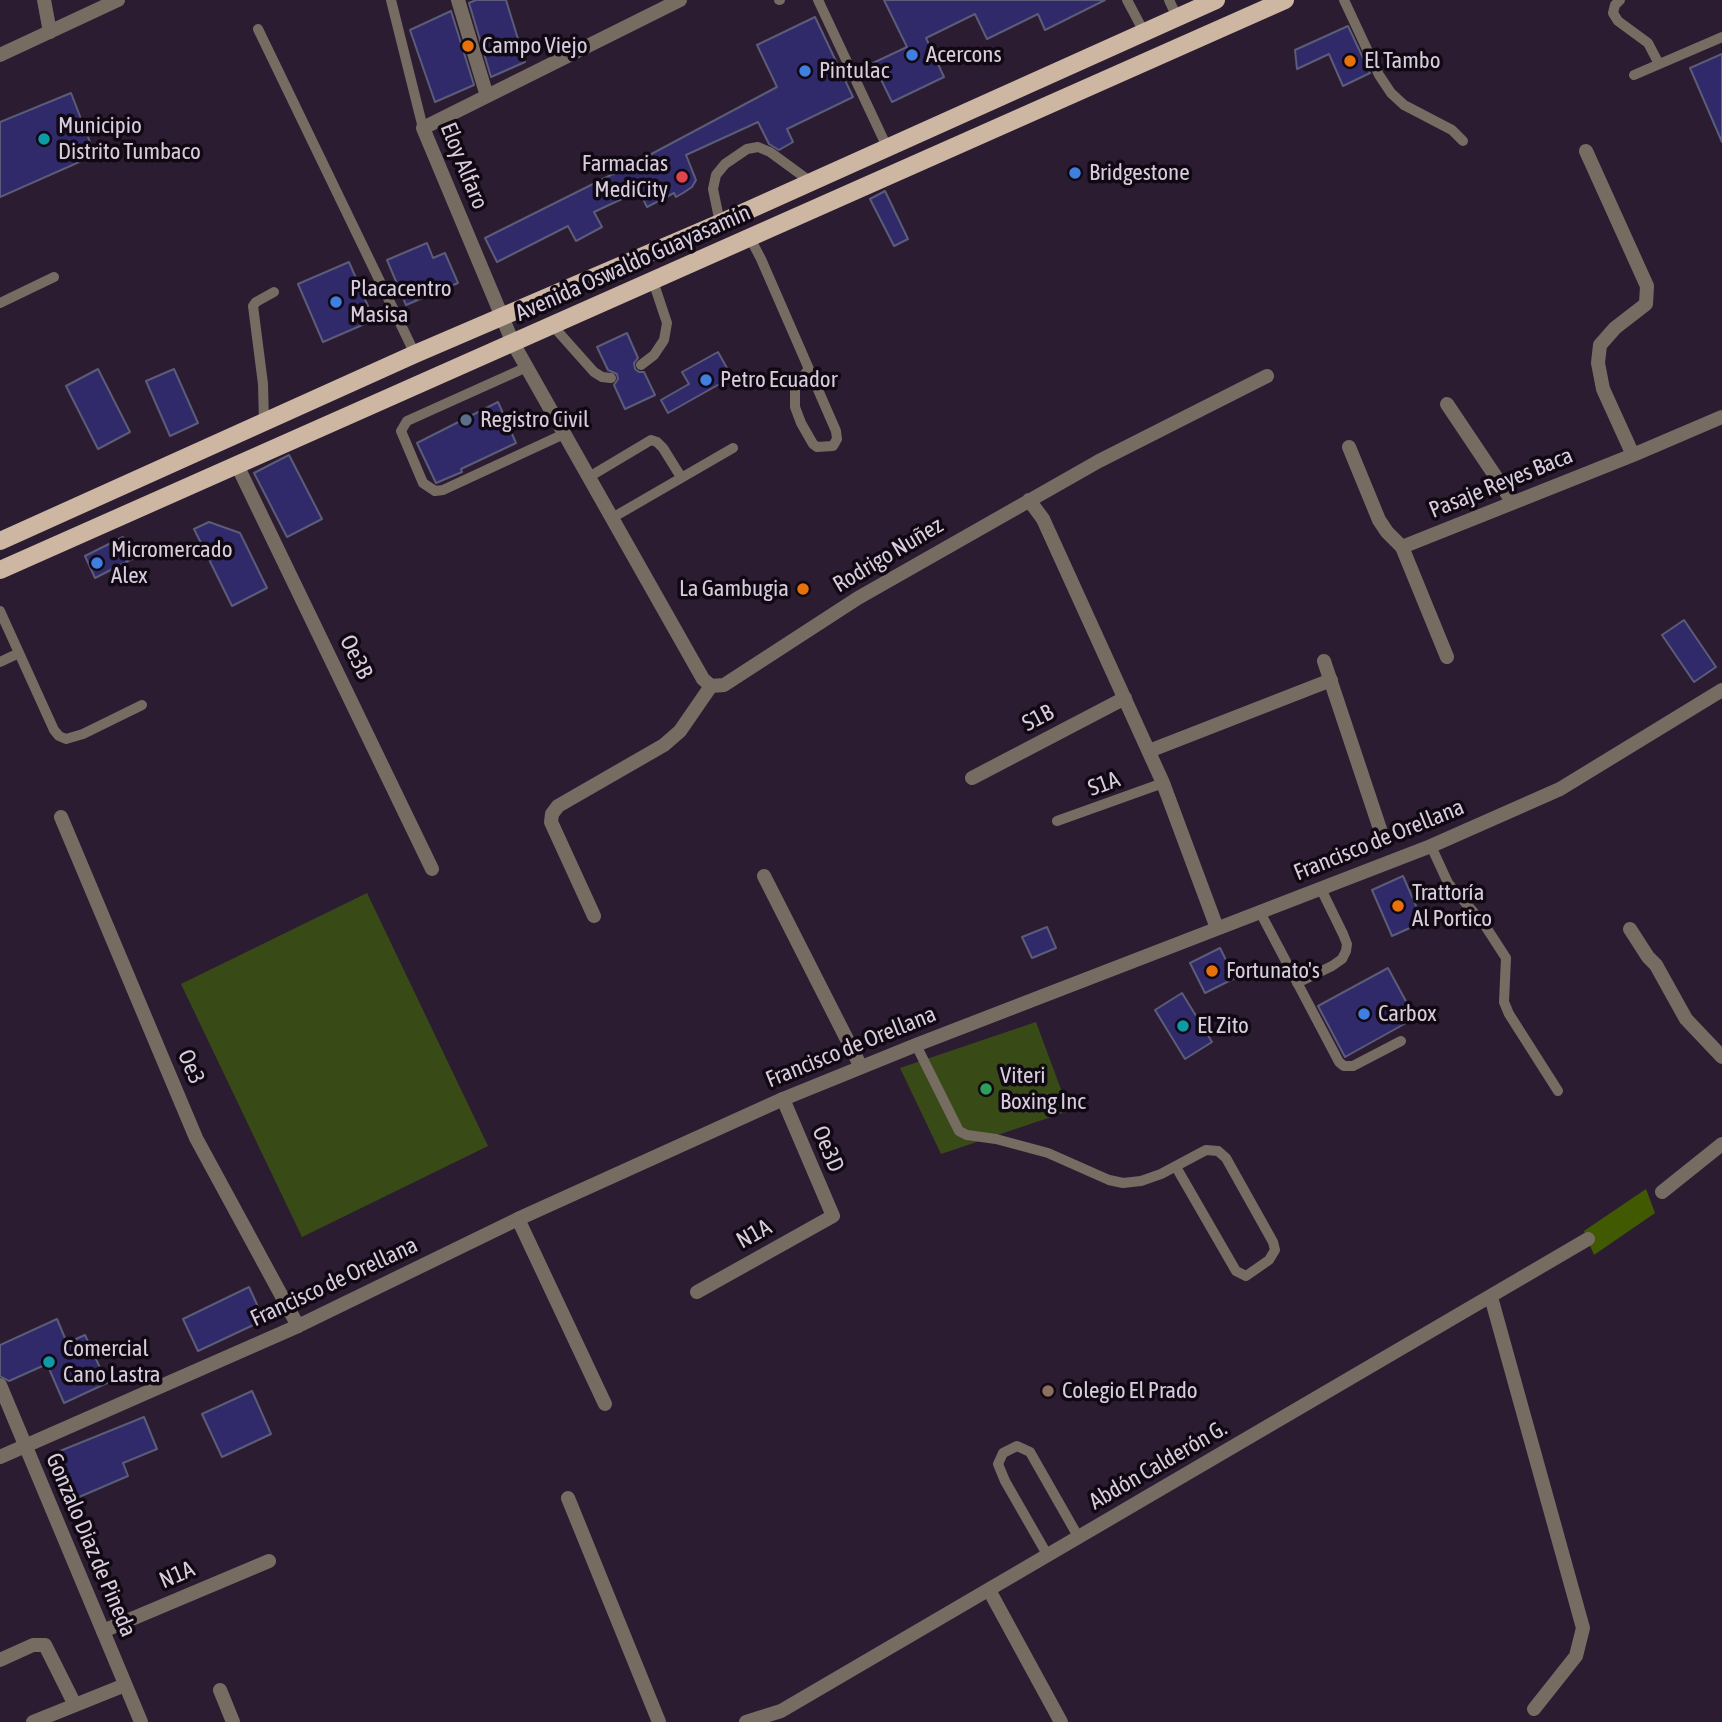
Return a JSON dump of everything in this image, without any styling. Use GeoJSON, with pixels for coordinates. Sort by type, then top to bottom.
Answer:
{"type":"FeatureCollection","features":[{"type":"Feature","properties":{"kind":"main road","name":"Avenida Oswaldo Guayasamín"},"geometry":{"type":"LineString","coordinates":[[0,541],[415,354],[720,223],[1216,0]]}},
{"type":"Feature","properties":{"kind":"main road","name":"Avenida Oswaldo Guayasamín"},"geometry":{"type":"LineString","coordinates":[[0,570],[238,467],[1285,0]]}},
{"type":"Feature","properties":{"kind":"street"},"geometry":{"type":"LineString","coordinates":[[44,0],[50,32]]}},
{"type":"Feature","properties":{"kind":"street"},"geometry":{"type":"LineString","coordinates":[[0,55],[118,0]]}},
{"type":"Feature","properties":{"kind":"street"},"geometry":{"type":"LineString","coordinates":[[458,0],[487,96]]}},
{"type":"Feature","properties":{"kind":"street"},"geometry":{"type":"LineString","coordinates":[[423,128],[680,0]]}},
{"type":"Feature","properties":{"kind":"street","name":"Eloy Alfaro"},"geometry":{"type":"LineString","coordinates":[[423,128],[513,343]]}},
{"type":"Feature","properties":{"kind":"street"},"geometry":{"type":"LineString","coordinates":[[1586,151],[1647,286],[1646,304],[1615,328],[1600,345],[1598,363],[1602,389],[1633,455]]}},
{"type":"Feature","properties":{"kind":"street"},"geometry":{"type":"LineString","coordinates":[[513,343],[703,679],[712,686],[680,731],[664,745],[558,806],[552,814],[551,822],[594,916]]}},
{"type":"Feature","properties":{"kind":"street","name":"Rodrigo Nuñez"},"geometry":{"type":"LineString","coordinates":[[712,686],[724,685],[858,598],[1029,500],[1099,461],[1268,376]]}},
{"type":"Feature","properties":{"kind":"street"},"geometry":{"type":"LineString","coordinates":[[1447,404],[1513,502]]}},
{"type":"Feature","properties":{"kind":"street","name":"Pasaje Reyes Baca"},"geometry":{"type":"LineString","coordinates":[[1402,547],[1633,455],[1722,416]]}},
{"type":"Feature","properties":{"kind":"street"},"geometry":{"type":"LineString","coordinates":[[1349,447],[1379,520],[1402,547],[1447,657]]}},
{"type":"Feature","properties":{"kind":"street","name":"Oe3B"},"geometry":{"type":"LineString","coordinates":[[238,467],[432,869]]}},
{"type":"Feature","properties":{"kind":"street"},"geometry":{"type":"LineString","coordinates":[[1029,500],[1043,519],[1149,751],[1217,928]]}},
{"type":"Feature","properties":{"kind":"street"},"geometry":{"type":"LineString","coordinates":[[1324,660],[1380,828]]}},
{"type":"Feature","properties":{"kind":"street"},"geometry":{"type":"LineString","coordinates":[[1149,751],[1331,680]]}},
{"type":"Feature","properties":{"kind":"street","name":"Francisco de Orellana"},"geometry":{"type":"LineString","coordinates":[[0,1457],[298,1326],[518,1219],[783,1099],[1431,846],[1560,789],[1722,690]]}},
{"type":"Feature","properties":{"kind":"street","name":"S1B"},"geometry":{"type":"LineString","coordinates":[[972,778],[1125,698]]}},
{"type":"Feature","properties":{"kind":"street","name":"Oe3"},"geometry":{"type":"LineString","coordinates":[[61,817],[196,1138],[298,1326]]}},
{"type":"Feature","properties":{"kind":"street"},"geometry":{"type":"LineString","coordinates":[[764,876],[861,1067]]}},
{"type":"Feature","properties":{"kind":"street"},"geometry":{"type":"LineString","coordinates":[[1630,929],[1648,957],[1656,964],[1686,1019],[1722,1057]]}},
{"type":"Feature","properties":{"kind":"street","name":"Oe3D"},"geometry":{"type":"LineString","coordinates":[[783,1099],[833,1216]]}},
{"type":"Feature","properties":{"kind":"street"},"geometry":{"type":"LineString","coordinates":[[1662,1192],[1722,1144]]}},
{"type":"Feature","properties":{"kind":"street","name":"N1A"},"geometry":{"type":"LineString","coordinates":[[696,1292],[833,1216]]}},
{"type":"Feature","properties":{"kind":"street"},"geometry":{"type":"LineString","coordinates":[[518,1219],[605,1404]]}},
{"type":"Feature","properties":{"kind":"street","name":"Abdón Calderón G."},"geometry":{"type":"LineString","coordinates":[[746,1722],[784,1716],[989,1590],[1588,1239]]}},
{"type":"Feature","properties":{"kind":"street"},"geometry":{"type":"LineString","coordinates":[[1491,1297],[1583,1628],[1576,1656],[1534,1709]]}},
{"type":"Feature","properties":{"kind":"street","name":"Gonzalo Diaz de Pineda"},"geometry":{"type":"LineString","coordinates":[[0,1385],[141,1722]]}},
{"type":"Feature","properties":{"kind":"street"},"geometry":{"type":"LineString","coordinates":[[568,1498],[659,1722]]}},
{"type":"Feature","properties":{"kind":"street","name":"N1A"},"geometry":{"type":"LineString","coordinates":[[103,1631],[269,1561]]}},
{"type":"Feature","properties":{"kind":"street"},"geometry":{"type":"LineString","coordinates":[[989,1590],[1061,1722]]}},
{"type":"Feature","properties":{"kind":"street"},"geometry":{"type":"LineString","coordinates":[[0,1660],[33,1645],[45,1644],[75,1705]]}},
{"type":"Feature","properties":{"kind":"street"},"geometry":{"type":"LineString","coordinates":[[33,1722],[125,1685]]}},
{"type":"Feature","properties":{"kind":"street"},"geometry":{"type":"LineString","coordinates":[[220,1690],[233,1722]]}},
{"type":"Feature","properties":{"kind":"lane","name":"Eloy Alfaro"},"geometry":{"type":"LineString","coordinates":[[391,0],[423,128]]}},
{"type":"Feature","properties":{"kind":"lane"},"geometry":{"type":"LineString","coordinates":[[818,0],[887,147]]}},
{"type":"Feature","properties":{"kind":"lane"},"geometry":{"type":"LineString","coordinates":[[1127,0],[1144,32]]}},
{"type":"Feature","properties":{"kind":"lane"},"geometry":{"type":"LineString","coordinates":[[1169,0],[1177,18]]}},
{"type":"Feature","properties":{"kind":"lane"},"geometry":{"type":"LineString","coordinates":[[1344,0],[1379,75],[1391,93],[1404,105],[1452,130],[1464,141]]}},
{"type":"Feature","properties":{"kind":"lane"},"geometry":{"type":"LineString","coordinates":[[1620,0],[1613,13],[1618,21],[1648,43],[1659,64]]}},
{"type":"Feature","properties":{"kind":"lane"},"geometry":{"type":"LineString","coordinates":[[258,29],[415,354]]}},
{"type":"Feature","properties":{"kind":"lane"},"geometry":{"type":"LineString","coordinates":[[1634,75],[1722,37]]}},
{"type":"Feature","properties":{"kind":"lane"},"geometry":{"type":"LineString","coordinates":[[720,223],[713,189],[716,175],[725,164],[747,149],[758,147],[770,152],[812,182]]}},
{"type":"Feature","properties":{"kind":"lane"},"geometry":{"type":"LineString","coordinates":[[750,238],[836,431],[837,439],[833,446],[817,447],[813,444],[795,407],[795,387],[808,370]]}},
{"type":"Feature","properties":{"kind":"lane"},"geometry":{"type":"LineString","coordinates":[[0,303],[54,277]]}},
{"type":"Feature","properties":{"kind":"lane"},"geometry":{"type":"LineString","coordinates":[[641,365],[654,355],[664,340],[667,323],[653,281]]}},
{"type":"Feature","properties":{"kind":"lane"},"geometry":{"type":"LineString","coordinates":[[264,422],[263,384],[253,306],[274,292]]}},
{"type":"Feature","properties":{"kind":"lane"},"geometry":{"type":"LineString","coordinates":[[553,326],[594,372],[602,377],[611,377]]}},
{"type":"Feature","properties":{"kind":"lane"},"geometry":{"type":"LineString","coordinates":[[527,367],[407,421],[401,431],[423,483],[428,489],[443,490],[564,434]]}},
{"type":"Feature","properties":{"kind":"lane"},"geometry":{"type":"LineString","coordinates":[[589,477],[651,440],[663,448],[681,477]]}},
{"type":"Feature","properties":{"kind":"lane"},"geometry":{"type":"LineString","coordinates":[[612,518],[733,448]]}},
{"type":"Feature","properties":{"kind":"lane"},"geometry":{"type":"LineString","coordinates":[[0,611],[54,730],[66,739],[83,734],[142,705]]}},
{"type":"Feature","properties":{"kind":"lane"},"geometry":{"type":"LineString","coordinates":[[0,662],[19,653]]}},
{"type":"Feature","properties":{"kind":"lane","name":"S1A"},"geometry":{"type":"LineString","coordinates":[[1057,821],[1163,783]]}},
{"type":"Feature","properties":{"kind":"lane"},"geometry":{"type":"LineString","coordinates":[[1431,846],[1448,883],[1483,924],[1506,958],[1504,1002],[1558,1091]]}},
{"type":"Feature","properties":{"kind":"lane"},"geometry":{"type":"LineString","coordinates":[[1297,982],[1332,966],[1342,959],[1346,951],[1343,934],[1321,889]]}},
{"type":"Feature","properties":{"kind":"lane"},"geometry":{"type":"LineString","coordinates":[[1260,912],[1339,1062],[1344,1066],[1353,1066],[1401,1041]]}},
{"type":"Feature","properties":{"kind":"lane"},"geometry":{"type":"LineString","coordinates":[[916,1045],[959,1131],[967,1135],[996,1139],[1048,1153],[1109,1180],[1122,1183],[1141,1181],[1176,1167],[1206,1150],[1218,1151],[1226,1158],[1273,1242],[1275,1250],[1269,1260],[1246,1276],[1236,1270],[1176,1167]]}},
{"type":"Feature","properties":{"kind":"lane"},"geometry":{"type":"LineString","coordinates":[[1048,1556],[998,1464],[1003,1453],[1017,1446],[1030,1452],[1079,1538]]}},
{"type":"Feature","properties":{"kind":"green space"},"geometry":{"type":"Polygon","coordinates":[[[367,893],[488,1146],[302,1237],[181,984],[367,893]]]}},
{"type":"Feature","properties":{"kind":"green space","name":"Viteri Boxing Inc"},"geometry":{"type":"Polygon","coordinates":[[[1036,1022],[1069,1111],[941,1154],[900,1068],[1036,1022]]]}},
{"type":"Feature","properties":{"kind":"green space"},"geometry":{"type":"Polygon","coordinates":[[[1646,1189],[1655,1213],[1594,1255],[1584,1231],[1646,1189]]]}},
{"type":"Feature","properties":{"kind":"building"},"geometry":{"type":"Polygon","coordinates":[[[476,0],[506,0],[525,62],[491,77],[469,3],[476,0]]]}},
{"type":"Feature","properties":{"kind":"building","name":"Acercons"},"geometry":{"type":"Polygon","coordinates":[[[884,0],[1105,0],[1045,30],[1038,14],[987,39],[975,14],[926,38],[944,77],[892,102],[873,63],[907,47],[884,0]]]}},
{"type":"Feature","properties":{"kind":"building"},"geometry":{"type":"Polygon","coordinates":[[[451,11],[474,85],[435,102],[410,30],[451,11]]]}},
{"type":"Feature","properties":{"kind":"building"},"geometry":{"type":"Polygon","coordinates":[[[815,17],[853,97],[787,129],[793,142],[779,150],[769,144],[758,122],[686,155],[696,180],[692,187],[676,197],[674,193],[647,207],[639,191],[594,212],[602,227],[576,241],[568,226],[497,262],[485,238],[627,167],[777,87],[757,45],[815,17]]]}},
{"type":"Feature","properties":{"kind":"building","name":"El Tambo"},"geometry":{"type":"Polygon","coordinates":[[[1348,26],[1370,73],[1343,86],[1329,54],[1297,69],[1295,50],[1348,26]]]}},
{"type":"Feature","properties":{"kind":"building"},"geometry":{"type":"Polygon","coordinates":[[[1722,54],[1722,142],[1690,68],[1722,54]]]}},
{"type":"Feature","properties":{"kind":"building","name":"Municipio Distrito Tumbaco"},"geometry":{"type":"Polygon","coordinates":[[[71,93],[95,155],[0,197],[0,122],[71,93]]]}},
{"type":"Feature","properties":{"kind":"building"},"geometry":{"type":"Polygon","coordinates":[[[885,191],[908,239],[894,246],[870,199],[885,191]]]}},
{"type":"Feature","properties":{"kind":"building"},"geometry":{"type":"Polygon","coordinates":[[[427,243],[433,258],[445,253],[458,283],[406,305],[387,260],[427,243]]]}},
{"type":"Feature","properties":{"kind":"building","name":"Placacentro Masisa"},"geometry":{"type":"Polygon","coordinates":[[[349,262],[374,320],[323,342],[298,284],[349,262]]]}},
{"type":"Feature","properties":{"kind":"building","name":"Petro Ecuador"},"geometry":{"type":"Polygon","coordinates":[[[627,333],[638,358],[634,363],[635,369],[644,372],[655,395],[625,409],[614,385],[618,379],[617,374],[608,370],[597,347],[627,333]]]}},
{"type":"Feature","properties":{"kind":"building","name":"Petro Ecuador"},"geometry":{"type":"Polygon","coordinates":[[[718,352],[732,377],[668,413],[661,400],[689,384],[682,372],[718,352]]]}},
{"type":"Feature","properties":{"kind":"building"},"geometry":{"type":"Polygon","coordinates":[[[98,369],[130,432],[98,449],[66,386],[98,369]]]}},
{"type":"Feature","properties":{"kind":"building"},"geometry":{"type":"Polygon","coordinates":[[[174,369],[198,423],[170,436],[146,381],[174,369]]]}},
{"type":"Feature","properties":{"kind":"building"},"geometry":{"type":"Polygon","coordinates":[[[498,402],[516,443],[436,483],[417,443],[498,402]]]}},
{"type":"Feature","properties":{"kind":"building"},"geometry":{"type":"Polygon","coordinates":[[[289,455],[322,519],[287,537],[254,473],[289,455]]]}},
{"type":"Feature","properties":{"kind":"building"},"geometry":{"type":"Polygon","coordinates":[[[209,522],[240,533],[267,588],[232,606],[194,529],[209,522]]]}},
{"type":"Feature","properties":{"kind":"building"},"geometry":{"type":"Polygon","coordinates":[[[123,537],[134,558],[95,578],[85,556],[123,537]]]}},
{"type":"Feature","properties":{"kind":"building"},"geometry":{"type":"Polygon","coordinates":[[[1684,620],[1716,667],[1694,682],[1662,635],[1684,620]]]}},
{"type":"Feature","properties":{"kind":"building","name":"Trattoría Al Portico"},"geometry":{"type":"Polygon","coordinates":[[[1403,876],[1423,922],[1392,936],[1372,890],[1403,876]]]}},
{"type":"Feature","properties":{"kind":"building"},"geometry":{"type":"Polygon","coordinates":[[[1047,927],[1056,948],[1032,958],[1022,937],[1047,927]]]}},
{"type":"Feature","properties":{"kind":"building","name":"Fortunato's"},"geometry":{"type":"Polygon","coordinates":[[[1220,948],[1235,978],[1205,993],[1190,963],[1220,948]]]}},
{"type":"Feature","properties":{"kind":"building","name":"Carbox"},"geometry":{"type":"Polygon","coordinates":[[[1388,968],[1415,1018],[1345,1057],[1318,1006],[1388,968]]]}},
{"type":"Feature","properties":{"kind":"building","name":"El Zito"},"geometry":{"type":"Polygon","coordinates":[[[1182,993],[1212,1042],[1185,1059],[1155,1010],[1182,993]]]}},
{"type":"Feature","properties":{"kind":"building"},"geometry":{"type":"Polygon","coordinates":[[[249,1287],[264,1320],[198,1351],[183,1319],[249,1287]]]}},
{"type":"Feature","properties":{"kind":"building","name":"Comercial Cano Lastra"},"geometry":{"type":"Polygon","coordinates":[[[57,1319],[67,1343],[85,1335],[107,1383],[64,1403],[47,1364],[9,1381],[0,1376],[0,1345],[57,1319]]]}},
{"type":"Feature","properties":{"kind":"building"},"geometry":{"type":"Polygon","coordinates":[[[252,1391],[271,1434],[222,1457],[202,1414],[252,1391]]]}},
{"type":"Feature","properties":{"kind":"building"},"geometry":{"type":"Polygon","coordinates":[[[144,1417],[157,1449],[123,1463],[128,1476],[65,1503],[49,1463],[55,1453],[144,1417]]]}},
{"type":"Feature","properties":{"kind":"place","name":"Campo Viejo"},"geometry":{"type":"Point","coordinates":[468,46]}},
{"type":"Feature","properties":{"kind":"place","name":"Acercons"},"geometry":{"type":"Point","coordinates":[912,55]}},
{"type":"Feature","properties":{"kind":"place","name":"El Tambo"},"geometry":{"type":"Point","coordinates":[1350,61]}},
{"type":"Feature","properties":{"kind":"place","name":"Pintulac"},"geometry":{"type":"Point","coordinates":[805,71]}},
{"type":"Feature","properties":{"kind":"place","name":"Municipio Distrito Tumbaco"},"geometry":{"type":"Point","coordinates":[44,139]}},
{"type":"Feature","properties":{"kind":"place","name":"Bridgestone"},"geometry":{"type":"Point","coordinates":[1075,173]}},
{"type":"Feature","properties":{"kind":"place","name":"Farmacias MediCity"},"geometry":{"type":"Point","coordinates":[682,177]}},
{"type":"Feature","properties":{"kind":"place","name":"Placacentro Masisa"},"geometry":{"type":"Point","coordinates":[336,302]}},
{"type":"Feature","properties":{"kind":"place","name":"Petro Ecuador"},"geometry":{"type":"Point","coordinates":[706,380]}},
{"type":"Feature","properties":{"kind":"place","name":"Registro Civil"},"geometry":{"type":"Point","coordinates":[466,420]}},
{"type":"Feature","properties":{"kind":"place","name":"Micromercado Alex"},"geometry":{"type":"Point","coordinates":[97,563]}},
{"type":"Feature","properties":{"kind":"place","name":"La Gambugia"},"geometry":{"type":"Point","coordinates":[803,589]}},
{"type":"Feature","properties":{"kind":"place","name":"Trattoría Al Portico"},"geometry":{"type":"Point","coordinates":[1398,906]}},
{"type":"Feature","properties":{"kind":"place","name":"Fortunato's"},"geometry":{"type":"Point","coordinates":[1212,971]}},
{"type":"Feature","properties":{"kind":"place","name":"Carbox"},"geometry":{"type":"Point","coordinates":[1364,1014]}},
{"type":"Feature","properties":{"kind":"place","name":"El Zito"},"geometry":{"type":"Point","coordinates":[1183,1026]}},
{"type":"Feature","properties":{"kind":"place","name":"Viteri Boxing Inc"},"geometry":{"type":"Point","coordinates":[986,1089]}},
{"type":"Feature","properties":{"kind":"place","name":"Comercial Cano Lastra"},"geometry":{"type":"Point","coordinates":[49,1362]}},
{"type":"Feature","properties":{"kind":"place","name":"Colegio El Prado"},"geometry":{"type":"Point","coordinates":[1048,1391]}}]}
